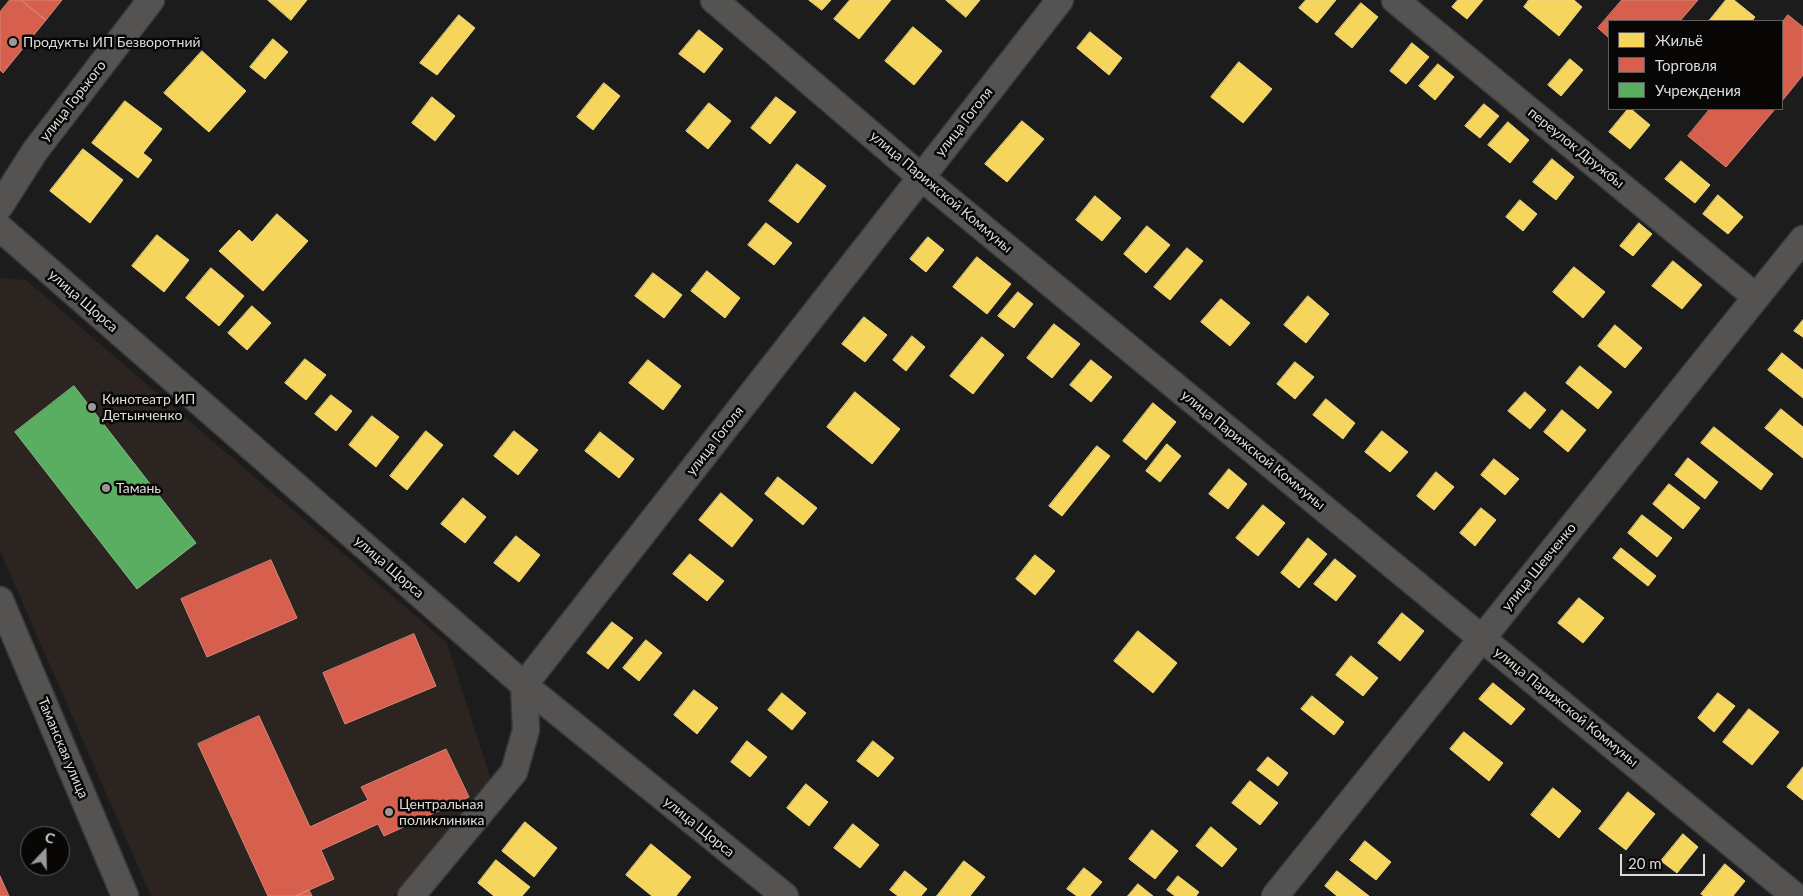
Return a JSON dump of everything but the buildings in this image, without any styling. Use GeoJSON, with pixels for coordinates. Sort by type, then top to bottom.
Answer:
{"type":"FeatureCollection","features":[{"type":"Feature","properties":{"kind":"street","name":"улица Горького"},"geometry":{"type":"LineString","coordinates":[[0,206],[35,151],[151,0]]}},
{"type":"Feature","properties":{"kind":"street","name":"улица Парижской Коммуны"},"geometry":{"type":"LineString","coordinates":[[714,0],[921,177],[1795,896]]}},
{"type":"Feature","properties":{"kind":"street","name":"улица Гоголя"},"geometry":{"type":"LineString","coordinates":[[524,685],[1060,0]]}},
{"type":"Feature","properties":{"kind":"street","name":"переулок Дружбы"},"geometry":{"type":"LineString","coordinates":[[1395,0],[1756,297]]}},
{"type":"Feature","properties":{"kind":"street","name":"улица Щорса"},"geometry":{"type":"LineString","coordinates":[[0,228],[524,685],[785,896]]}},
{"type":"Feature","properties":{"kind":"street","name":"улица Шевченко"},"geometry":{"type":"LineString","coordinates":[[1275,896],[1803,239]]}},
{"type":"Feature","properties":{"kind":"street","name":"Таманская улица"},"geometry":{"type":"LineString","coordinates":[[0,600],[125,896]]}},
{"type":"Feature","properties":{"kind":"street"},"geometry":{"type":"LineString","coordinates":[[411,896],[514,772],[526,730],[524,685]]}},
{"type":"Feature","properties":{"kind":"shaded area"},"geometry":{"type":"Polygon","coordinates":[[[0,279],[26,280],[447,643],[492,783],[393,896],[151,896],[0,551],[0,279]]]}},
{"type":"Feature","properties":{"kind":"place","name":"Продукты ИП Безворотний"},"geometry":{"type":"Point","coordinates":[13,42]}},
{"type":"Feature","properties":{"kind":"place","name":"Кинотеатр ИП Детынченко"},"geometry":{"type":"Point","coordinates":[92,407]}},
{"type":"Feature","properties":{"kind":"place","name":"Тамань"},"geometry":{"type":"Point","coordinates":[106,488]}},
{"type":"Feature","properties":{"kind":"place","name":"Центральная поликлиника"},"geometry":{"type":"Point","coordinates":[389,812]}}]}
